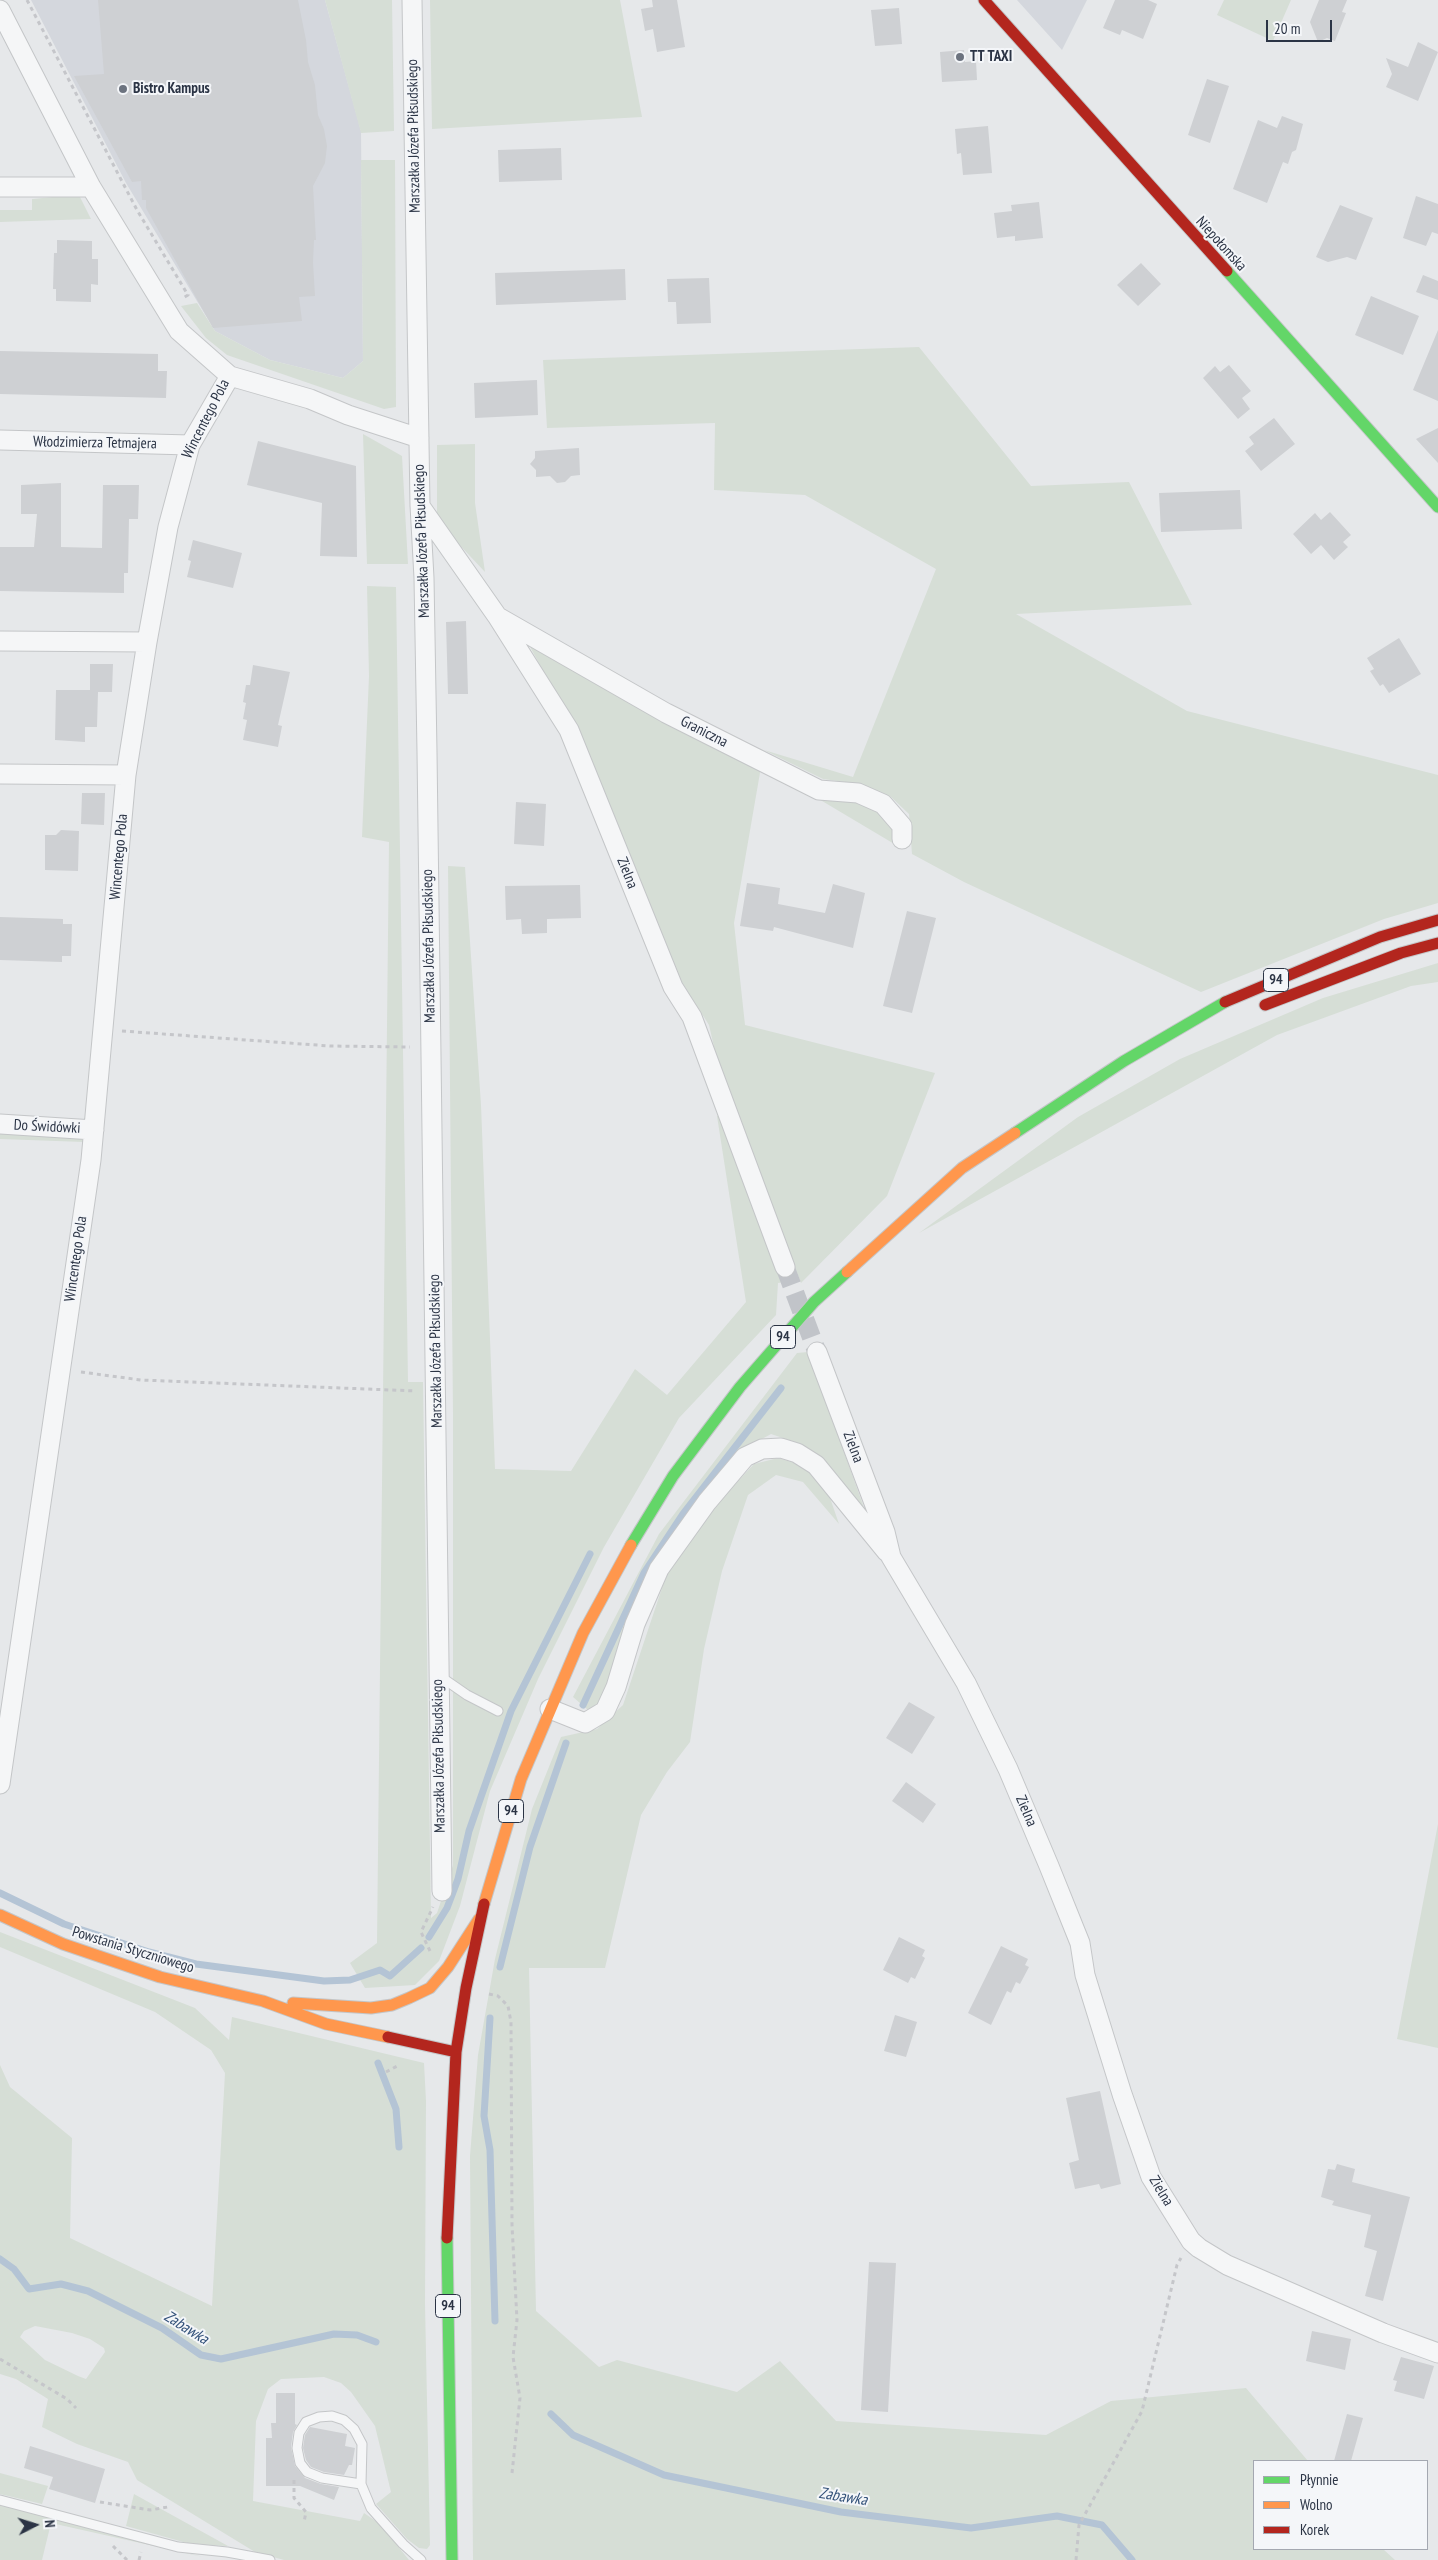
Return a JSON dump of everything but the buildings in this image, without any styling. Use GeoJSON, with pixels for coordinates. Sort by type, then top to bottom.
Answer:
{"type":"FeatureCollection","features":[{"type":"Feature","properties":{"kind":"main road","name":"Niepołomska"},"geometry":{"type":"LineString","coordinates":[[984,0],[1272,324],[1436,499]]}},
{"type":"Feature","properties":{"kind":"main road","name":"94"},"geometry":{"type":"LineString","coordinates":[[452,2560],[447,2212],[456,2052],[466,1988],[481,1916],[521,1779],[583,1633],[617,1568],[673,1476],[740,1387],[814,1302],[962,1168],[1124,1061],[1222,1004],[1380,937],[1438,920]]}},
{"type":"Feature","properties":{"kind":"main road","name":"94"},"geometry":{"type":"LineString","coordinates":[[1250,1010],[1401,952],[1438,943]]}},
{"type":"Feature","properties":{"kind":"main road","name":"94"},"geometry":{"type":"LineString","coordinates":[[1124,1061],[1196,1032]]}},
{"type":"Feature","properties":{"kind":"main road","name":"Powstania Styczniowego"},"geometry":{"type":"LineString","coordinates":[[0,1915],[63,1944],[160,1978],[262,2000],[371,2008],[392,2005],[430,1988],[448,1967],[481,1916]]}},
{"type":"Feature","properties":{"kind":"main road","name":"Powstania Styczniowego"},"geometry":{"type":"LineString","coordinates":[[262,2000],[326,2024],[456,2052]]}},
{"type":"Feature","properties":{"kind":"street","name":"Marszałka Józefa Piłsudskiego"},"geometry":{"type":"LineString","coordinates":[[412,0],[420,505],[424,578],[437,1390],[438,1674],[442,1892]]}},
{"type":"Feature","properties":{"kind":"street","name":"Wincentego Pola"},"geometry":{"type":"LineString","coordinates":[[0,10],[91,187],[165,308],[179,330],[215,365],[230,376],[190,445],[168,527],[147,642],[126,775],[94,1130],[0,1784]]}},
{"type":"Feature","properties":{"kind":"street"},"geometry":{"type":"LineString","coordinates":[[0,186],[91,187]]}},
{"type":"Feature","properties":{"kind":"street"},"geometry":{"type":"LineString","coordinates":[[230,376],[310,399],[348,415],[419,438]]}},
{"type":"Feature","properties":{"kind":"street","name":"Włodzimierza Tetmajera"},"geometry":{"type":"LineString","coordinates":[[0,440],[190,445]]}},
{"type":"Feature","properties":{"kind":"street","name":"Zielna"},"geometry":{"type":"LineString","coordinates":[[420,505],[497,616],[569,730],[673,987],[692,1017],[785,1267]]}},
{"type":"Feature","properties":{"kind":"street","name":"Graniczna"},"geometry":{"type":"LineString","coordinates":[[497,616],[666,713],[819,790],[858,793],[883,804],[902,826],[902,839]]}},
{"type":"Feature","properties":{"kind":"street"},"geometry":{"type":"LineString","coordinates":[[0,641],[147,642]]}},
{"type":"Feature","properties":{"kind":"street"},"geometry":{"type":"LineString","coordinates":[[0,774],[126,775]]}},
{"type":"Feature","properties":{"kind":"street","name":"Do Świdówki"},"geometry":{"type":"LineString","coordinates":[[0,1124],[94,1130]]}},
{"type":"Feature","properties":{"kind":"street","name":"Zielna"},"geometry":{"type":"LineString","coordinates":[[817,1352],[885,1532],[890,1557],[966,1683],[1008,1769],[1080,1943],[1085,1975],[1152,2177],[1191,2240],[1199,2248],[1227,2265],[1382,2333],[1438,2353]]}},
{"type":"Feature","properties":{"kind":"street"},"geometry":{"type":"LineString","coordinates":[[550,1709],[585,1723],[605,1711],[616,1687],[635,1624],[659,1569],[707,1502],[745,1456],[762,1449],[781,1448],[797,1453],[816,1465],[890,1557]]}},
{"type":"Feature","properties":{"kind":"lane"},"geometry":{"type":"LineString","coordinates":[[438,1674],[467,1695],[498,1711]]}},
{"type":"Feature","properties":{"kind":"lane"},"geometry":{"type":"LineString","coordinates":[[361,2484],[322,2478],[307,2472],[300,2462],[297,2448],[299,2433],[306,2422],[319,2417],[332,2416],[344,2420],[354,2429],[362,2444],[361,2484],[371,2508],[403,2544],[421,2560]]}},
{"type":"Feature","properties":{"kind":"lane"},"geometry":{"type":"LineString","coordinates":[[0,2500],[178,2547],[227,2552],[270,2560]]}},
{"type":"Feature","properties":{"kind":"path"},"geometry":{"type":"LineString","coordinates":[[27,0],[137,210],[188,295],[165,308]]}},
{"type":"Feature","properties":{"kind":"path"},"geometry":{"type":"LineString","coordinates":[[103,1030],[330,1046],[431,1046]]}},
{"type":"Feature","properties":{"kind":"path"},"geometry":{"type":"LineString","coordinates":[[61,1369],[141,1380],[410,1392],[437,1390]]}},
{"type":"Feature","properties":{"kind":"path"},"geometry":{"type":"LineString","coordinates":[[430,1955],[429,1947],[421,1932],[442,1892]]}},
{"type":"Feature","properties":{"kind":"path"},"geometry":{"type":"LineString","coordinates":[[466,1988],[498,1996],[508,2006],[512,2022],[512,2225],[517,2320],[513,2358],[520,2398],[512,2473]]}},
{"type":"Feature","properties":{"kind":"path"},"geometry":{"type":"LineString","coordinates":[[1076,2560],[1079,2525],[1142,2411],[1177,2265],[1191,2240]]}},
{"type":"Feature","properties":{"kind":"path"},"geometry":{"type":"LineString","coordinates":[[0,2360],[67,2399],[76,2408]]}},
{"type":"Feature","properties":{"kind":"path"},"geometry":{"type":"LineString","coordinates":[[295,2490],[294,2498],[306,2512],[304,2522]]}},
{"type":"Feature","properties":{"kind":"path"},"geometry":{"type":"LineString","coordinates":[[100,2502],[150,2510],[168,2507]]}},
{"type":"Feature","properties":{"kind":"path"},"geometry":{"type":"LineString","coordinates":[[110,2543],[127,2560]]}},
{"type":"Feature","properties":{"kind":"shaded area"},"geometry":{"type":"Polygon","coordinates":[[[31,0],[325,0],[361,131],[363,361],[343,378],[270,360],[215,331],[126,183],[31,0]]]}},
{"type":"Feature","properties":{"kind":"shaded area"},"geometry":{"type":"Polygon","coordinates":[[[325,0],[392,0],[394,131],[361,133],[325,0]]]}},
{"type":"Feature","properties":{"kind":"shaded area"},"geometry":{"type":"Polygon","coordinates":[[[430,0],[620,0],[642,117],[432,129],[430,0]]]}},
{"type":"Feature","properties":{"kind":"shaded area"},"geometry":{"type":"Polygon","coordinates":[[[1017,0],[1087,0],[1062,50],[1017,0]]]}},
{"type":"Feature","properties":{"kind":"shaded area"},"geometry":{"type":"Polygon","coordinates":[[[1224,0],[1291,0],[1273,41],[1217,15],[1224,0]]]}},
{"type":"Feature","properties":{"kind":"shaded area"},"geometry":{"type":"Polygon","coordinates":[[[361,160],[395,160],[396,407],[384,409],[227,355],[206,338],[181,306],[197,303],[215,331],[270,360],[343,378],[363,361],[361,160]]]}},
{"type":"Feature","properties":{"kind":"shaded area"},"geometry":{"type":"Polygon","coordinates":[[[75,195],[80,197],[91,219],[0,222],[0,210],[32,210],[32,199],[75,195]]]}},
{"type":"Feature","properties":{"kind":"shaded area"},"geometry":{"type":"Polygon","coordinates":[[[919,347],[1031,486],[1129,482],[1192,605],[1016,614],[1187,711],[1438,775],[1438,903],[1384,919],[1201,992],[964,882],[912,854],[909,814],[891,797],[852,783],[823,779],[764,750],[853,777],[936,569],[805,495],[714,490],[715,423],[547,428],[543,360],[919,347]]]}},
{"type":"Feature","properties":{"kind":"shaded area"},"geometry":{"type":"Polygon","coordinates":[[[363,434],[402,456],[408,564],[367,564],[363,434]]]}},
{"type":"Feature","properties":{"kind":"shaded area"},"geometry":{"type":"Polygon","coordinates":[[[475,444],[475,503],[485,572],[437,521],[437,445],[475,444]]]}},
{"type":"Feature","properties":{"kind":"shaded area"},"geometry":{"type":"Polygon","coordinates":[[[367,586],[396,587],[408,1382],[423,1382],[431,1918],[437,1913],[453,1865],[453,1414],[448,866],[465,867],[481,1105],[495,1469],[571,1471],[635,1369],[667,1395],[746,1302],[717,1116],[723,1114],[786,1282],[778,1283],[776,1315],[679,1418],[604,1547],[538,1679],[490,1791],[460,1906],[439,1961],[415,1985],[365,1988],[350,1963],[377,1943],[389,842],[362,837],[369,676],[367,586]]]}},
{"type":"Feature","properties":{"kind":"shaded area"},"geometry":{"type":"Polygon","coordinates":[[[528,643],[761,767],[734,923],[745,1025],[935,1073],[887,1196],[801,1283],[720,1073],[709,1025],[681,981],[587,752],[528,643]]]}},
{"type":"Feature","properties":{"kind":"shaded area"},"geometry":{"type":"Polygon","coordinates":[[[812,795],[864,801],[896,828],[896,845],[812,795]]]}},
{"type":"Feature","properties":{"kind":"shaded area"},"geometry":{"type":"Polygon","coordinates":[[[1438,963],[1438,982],[1411,986],[1277,1035],[919,1233],[1078,1117],[1180,1059],[1323,998],[1438,963]]]}},
{"type":"Feature","properties":{"kind":"shaded area"},"geometry":{"type":"Polygon","coordinates":[[[0,1130],[85,1133],[84,1142],[0,1139],[0,1130]]]}},
{"type":"Feature","properties":{"kind":"shaded area"},"geometry":{"type":"Polygon","coordinates":[[[808,1352],[867,1516],[833,1473],[801,1444],[771,1434],[742,1450],[668,1541],[602,1700],[588,1710],[573,1697],[659,1534],[797,1353],[808,1352]]]}},
{"type":"Feature","properties":{"kind":"shaded area"},"geometry":{"type":"Polygon","coordinates":[[[778,1458],[804,1466],[820,1480],[828,1492],[839,1524],[803,1482],[776,1475],[748,1495],[722,1571],[704,1649],[690,1742],[667,1772],[641,1815],[605,1968],[529,1968],[536,2311],[599,2367],[617,2360],[737,2392],[780,2361],[836,2421],[1046,2435],[1111,2401],[1246,2388],[1307,2460],[1253,2460],[1253,2550],[1384,2550],[1395,2560],[473,2560],[470,2156],[478,2055],[495,1959],[532,1809],[561,1737],[597,1729],[623,1705],[670,1564],[706,1515],[754,1464],[778,1458]]]}},
{"type":"Feature","properties":{"kind":"shaded area"},"geometry":{"type":"Polygon","coordinates":[[[1438,1824],[1438,2048],[1397,2039],[1438,1824]]]}},
{"type":"Feature","properties":{"kind":"shaded area"},"geometry":{"type":"Polygon","coordinates":[[[0,1932],[195,2008],[229,2040],[232,2017],[424,2063],[426,2101],[425,2304],[430,2545],[427,2549],[419,2548],[407,2539],[376,2504],[391,2492],[375,2426],[351,2392],[341,2383],[324,2377],[281,2379],[268,2389],[256,2421],[253,2501],[360,2521],[364,2513],[380,2524],[409,2560],[284,2560],[255,2552],[137,2480],[128,2462],[77,2444],[42,2427],[48,2399],[16,2379],[0,2374],[0,2065],[10,2087],[72,2138],[70,2238],[212,2306],[225,2073],[211,2050],[155,2012],[0,1947],[0,1932]],[[35,2326],[24,2331],[20,2337],[45,2360],[86,2379],[105,2352],[104,2348],[90,2339],[72,2333],[35,2326]]]}},
{"type":"Feature","properties":{"kind":"shaded area"},"geometry":{"type":"Polygon","coordinates":[[[0,2473],[48,2486],[42,2504],[0,2494],[0,2473]]]}},
{"type":"Feature","properties":{"kind":"shaded area"},"geometry":{"type":"Polygon","coordinates":[[[134,2494],[228,2546],[194,2545],[126,2526],[134,2494]]]}},
{"type":"Feature","properties":{"kind":"shaded area"},"geometry":{"type":"Polygon","coordinates":[[[0,2505],[203,2557],[51,2523],[42,2560],[0,2560],[0,2505]]]}},
{"type":"Feature","properties":{"kind":"waterway"},"geometry":{"type":"LineString","coordinates":[[583,1705],[644,1573],[683,1514],[781,1388]]}},
{"type":"Feature","properties":{"kind":"waterway"},"geometry":{"type":"LineString","coordinates":[[429,1937],[447,1908],[458,1879],[469,1831],[511,1711],[590,1554]]}},
{"type":"Feature","properties":{"kind":"waterway"},"geometry":{"type":"LineString","coordinates":[[500,1967],[530,1847],[566,1743]]}},
{"type":"Feature","properties":{"kind":"waterway"},"geometry":{"type":"LineString","coordinates":[[0,1893],[64,1924],[149,1952],[196,1964],[324,1981],[350,1980],[380,1970],[390,1976],[421,1948]]}},
{"type":"Feature","properties":{"kind":"waterway"},"geometry":{"type":"LineString","coordinates":[[490,2018],[484,2116],[490,2150],[495,2321]]}},
{"type":"Feature","properties":{"kind":"waterway"},"geometry":{"type":"LineString","coordinates":[[378,2063],[396,2109],[399,2147]]}},
{"type":"Feature","properties":{"kind":"waterway","name":"Zabawka"},"geometry":{"type":"LineString","coordinates":[[0,2259],[14,2269],[29,2289],[61,2284],[88,2291],[162,2328],[201,2355],[221,2359],[334,2334],[357,2335],[376,2342]]}},
{"type":"Feature","properties":{"kind":"waterway","name":"Zabawka"},"geometry":{"type":"LineString","coordinates":[[551,2414],[573,2435],[664,2475],[841,2512],[971,2528],[1057,2516],[1102,2525],[1132,2560]]}},
{"type":"Feature","properties":{"kind":"tunnel"},"geometry":{"type":"LineString","coordinates":[[785,1267],[817,1352]]}},
{"type":"Feature","properties":{"kind":"traffic: fast"},"geometry":{"type":"LineString","coordinates":[[1227,271],[1438,507]]}},
{"type":"Feature","properties":{"kind":"traffic: fast"},"geometry":{"type":"LineString","coordinates":[[1015,1133],[1124,1061],[1225,1002]]}},
{"type":"Feature","properties":{"kind":"traffic: fast"},"geometry":{"type":"LineString","coordinates":[[631,1545],[673,1476],[740,1387],[814,1302],[847,1272]]}},
{"type":"Feature","properties":{"kind":"traffic: fast"},"geometry":{"type":"LineString","coordinates":[[447,2238],[452,2560]]}},
{"type":"Feature","properties":{"kind":"traffic: slow"},"geometry":{"type":"LineString","coordinates":[[847,1272],[962,1168],[1015,1133]]}},
{"type":"Feature","properties":{"kind":"traffic: slow"},"geometry":{"type":"LineString","coordinates":[[484,1904],[521,1779],[583,1633],[631,1545]]}},
{"type":"Feature","properties":{"kind":"traffic: slow"},"geometry":{"type":"LineString","coordinates":[[0,1915],[63,1944],[160,1977],[263,2001],[326,2024],[388,2037]]}},
{"type":"Feature","properties":{"kind":"traffic: slow"},"geometry":{"type":"LineString","coordinates":[[293,2003],[371,2008],[392,2005],[409,1998],[430,1988],[448,1967],[479,1919]]}},
{"type":"Feature","properties":{"kind":"traffic: jam"},"geometry":{"type":"LineString","coordinates":[[984,0],[1227,271]]}},
{"type":"Feature","properties":{"kind":"traffic: jam"},"geometry":{"type":"LineString","coordinates":[[1225,1002],[1380,937],[1438,920]]}},
{"type":"Feature","properties":{"kind":"traffic: jam"},"geometry":{"type":"LineString","coordinates":[[1265,1005],[1401,953],[1438,943]]}},
{"type":"Feature","properties":{"kind":"traffic: jam"},"geometry":{"type":"LineString","coordinates":[[447,2238],[456,2052],[466,1988],[484,1904]]}},
{"type":"Feature","properties":{"kind":"traffic: jam"},"geometry":{"type":"LineString","coordinates":[[388,2037],[456,2052]]}},
{"type":"Feature","properties":{"kind":"place","name":"TT TAXI"},"geometry":{"type":"Point","coordinates":[960,57]}},
{"type":"Feature","properties":{"kind":"place","name":"Bistro Kampus"},"geometry":{"type":"Point","coordinates":[123,89]}}]}
